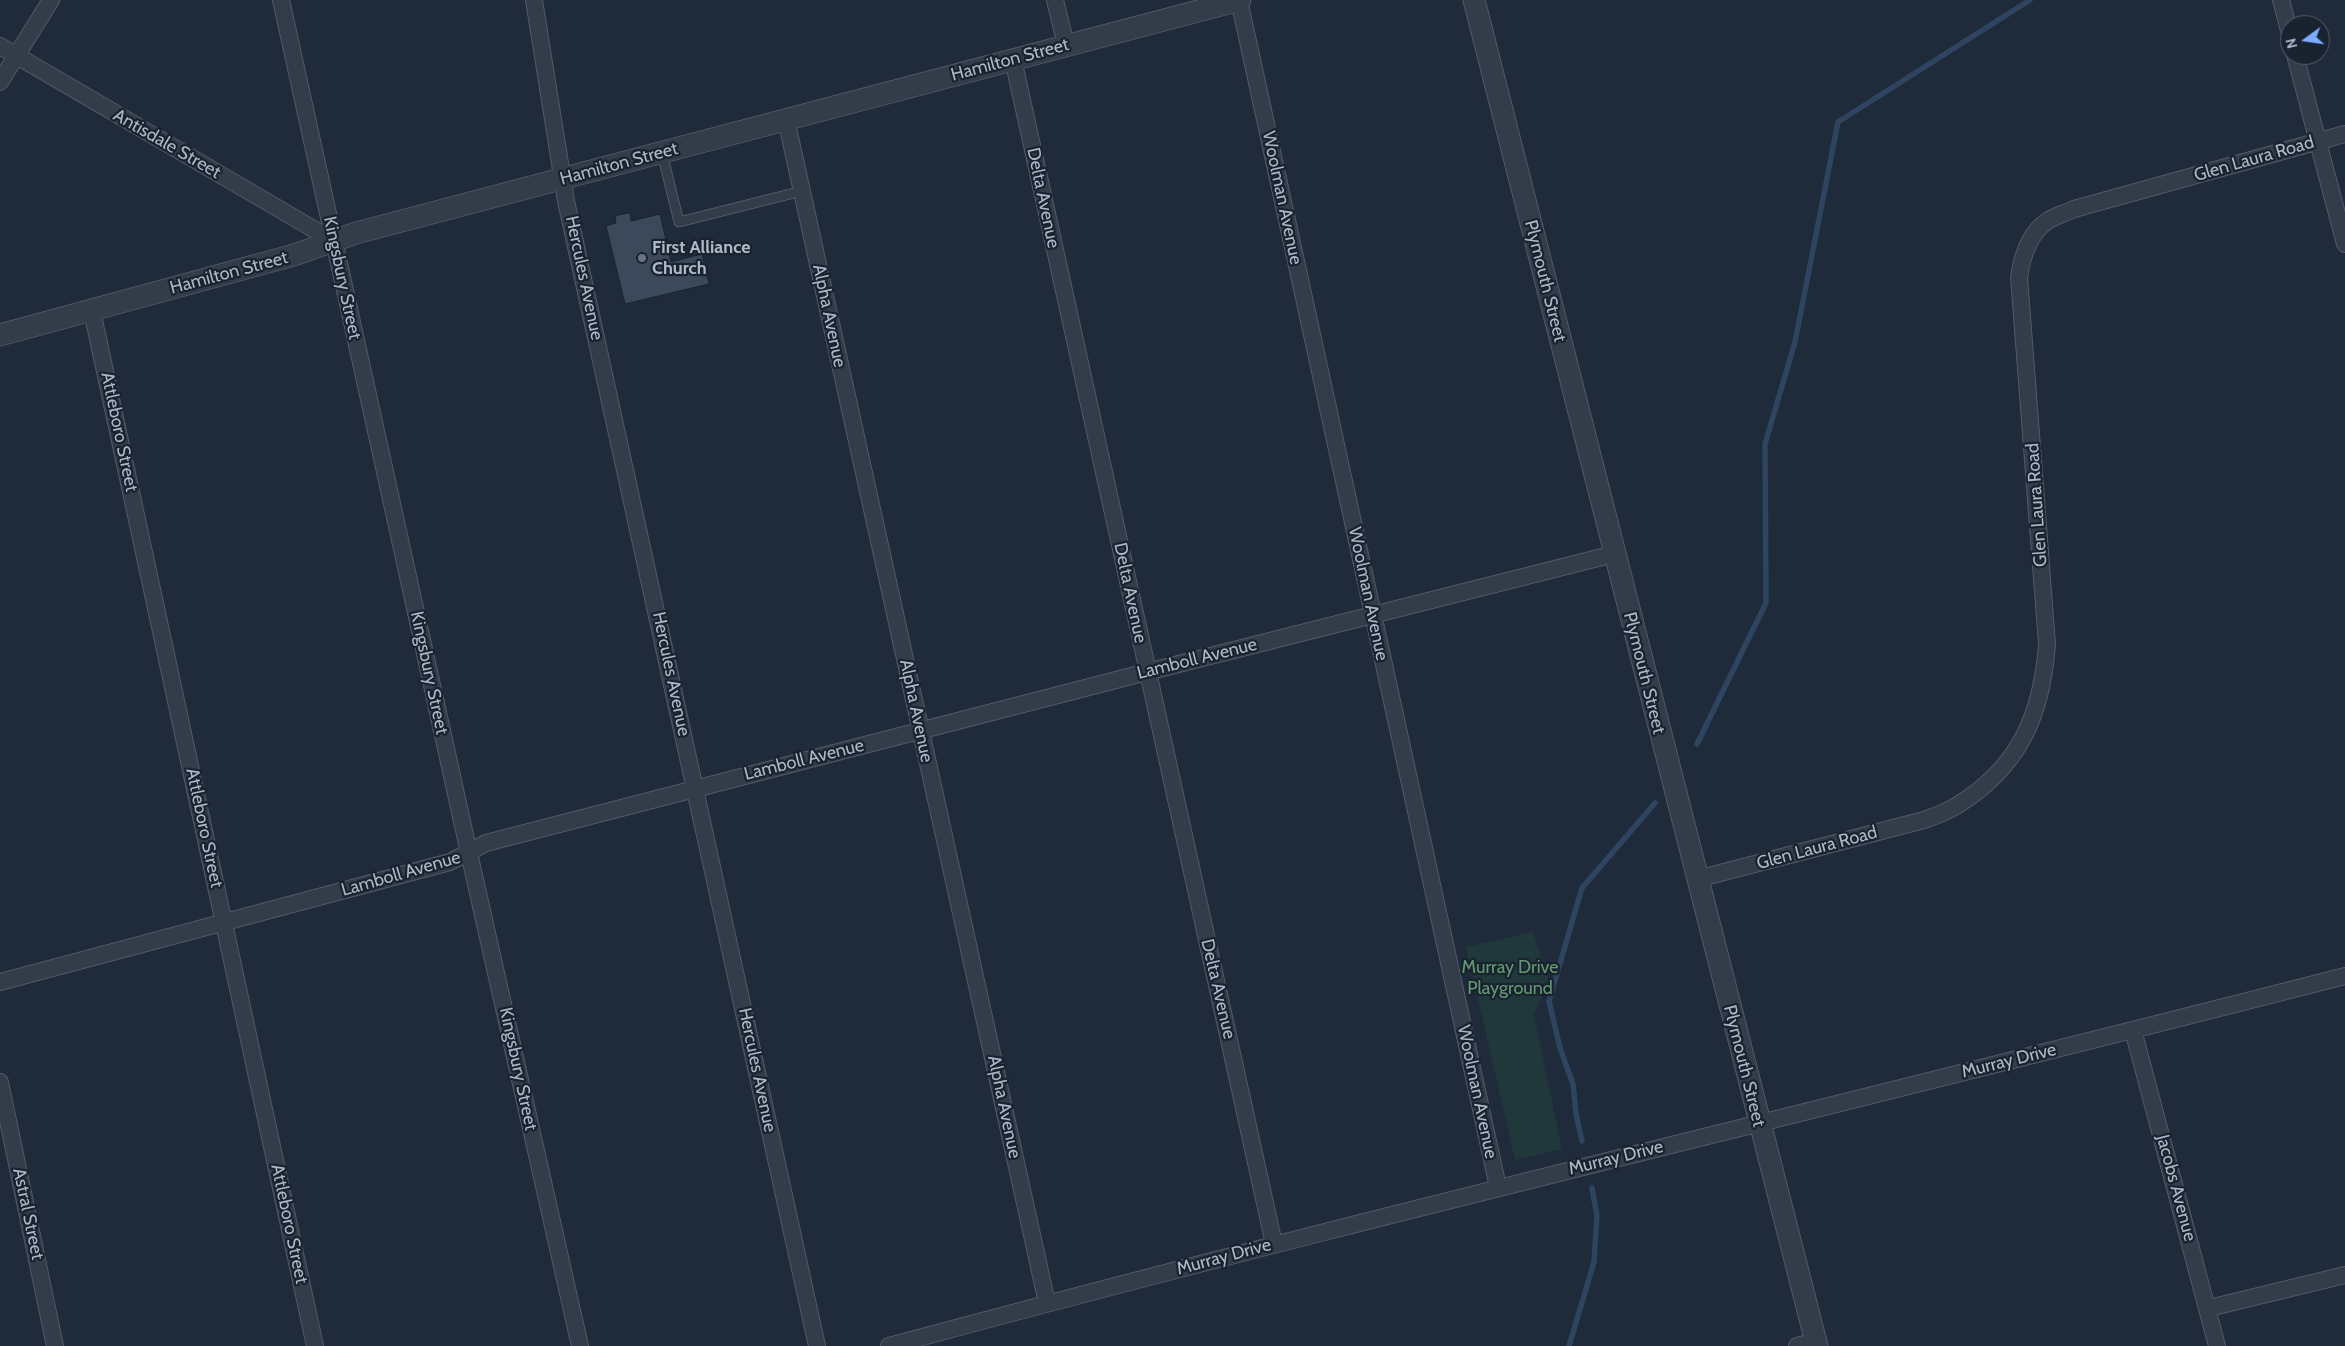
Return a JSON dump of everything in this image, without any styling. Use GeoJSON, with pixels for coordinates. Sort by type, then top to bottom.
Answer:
{"type":"FeatureCollection","features":[{"type":"Feature","properties":{"kind":"street"},"geometry":{"type":"LineString","coordinates":[[0,82],[51,0]]}},
{"type":"Feature","properties":{"kind":"street","name":"Kingsbury Street"},"geometry":{"type":"LineString","coordinates":[[282,0],[469,853],[580,1346]]}},
{"type":"Feature","properties":{"kind":"street","name":"Hercules Avenue"},"geometry":{"type":"LineString","coordinates":[[534,0],[563,178],[817,1346]]}},
{"type":"Feature","properties":{"kind":"street"},"geometry":{"type":"LineString","coordinates":[[1055,0],[1066,45]]}},
{"type":"Feature","properties":{"kind":"street","name":"Hamilton Street"},"geometry":{"type":"LineString","coordinates":[[0,335],[294,255],[356,233],[1240,0]]}},
{"type":"Feature","properties":{"kind":"street","name":"Woolman Avenue"},"geometry":{"type":"LineString","coordinates":[[1240,0],[1498,1187]]}},
{"type":"Feature","properties":{"kind":"street","name":"Plymouth Street"},"geometry":{"type":"LineString","coordinates":[[1474,0],[1759,1124],[1810,1345]]}},
{"type":"Feature","properties":{"kind":"street"},"geometry":{"type":"LineString","coordinates":[[2281,0],[2285,15]]}},
{"type":"Feature","properties":{"kind":"street","name":"Antisdale Street"},"geometry":{"type":"LineString","coordinates":[[0,46],[334,241]]}},
{"type":"Feature","properties":{"kind":"street","name":"Delta Avenue"},"geometry":{"type":"LineString","coordinates":[[1013,59],[1274,1244]]}},
{"type":"Feature","properties":{"kind":"street"},"geometry":{"type":"LineString","coordinates":[[2299,65],[2345,244]]}},
{"type":"Feature","properties":{"kind":"street","name":"Alpha Avenue"},"geometry":{"type":"LineString","coordinates":[[786,119],[1047,1303]]}},
{"type":"Feature","properties":{"kind":"street","name":"Glen Laura Road"},"geometry":{"type":"LineString","coordinates":[[1697,879],[1924,820],[1955,807],[1982,788],[2003,768],[2022,741],[2036,713],[2045,676],[2047,644],[2019,277],[2022,260],[2037,230],[2048,220],[2074,209],[2345,134]]}},
{"type":"Feature","properties":{"kind":"street","name":"Attleboro Street"},"geometry":{"type":"LineString","coordinates":[[92,311],[315,1346]]}},
{"type":"Feature","properties":{"kind":"street","name":"Lamboll Avenue"},"geometry":{"type":"LineString","coordinates":[[0,982],[450,862],[486,843],[1147,672],[1614,554]]}},
{"type":"Feature","properties":{"kind":"street","name":"Murray Drive"},"geometry":{"type":"LineString","coordinates":[[889,1346],[1047,1303],[1498,1187],[1759,1124],[2345,976]]}},
{"type":"Feature","properties":{"kind":"street","name":"Jacobs Avenue"},"geometry":{"type":"LineString","coordinates":[[2133,1030],[2209,1308],[2217,1346]]}},
{"type":"Feature","properties":{"kind":"street","name":"Astral Street"},"geometry":{"type":"LineString","coordinates":[[0,1082],[56,1346]]}},
{"type":"Feature","properties":{"kind":"street"},"geometry":{"type":"LineString","coordinates":[[2209,1308],[2345,1275]]}},
{"type":"Feature","properties":{"kind":"lane"},"geometry":{"type":"LineString","coordinates":[[662,152],[679,222],[802,191]]}},
{"type":"Feature","properties":{"kind":"green space","name":"Murray Drive Playground"},"geometry":{"type":"Polygon","coordinates":[[[1533,932],[1549,981],[1534,1015],[1562,1149],[1515,1160],[1466,947],[1533,932]]]}},
{"type":"Feature","properties":{"kind":"building","name":"First Alliance Church"},"geometry":{"type":"Polygon","coordinates":[[[630,213],[631,221],[660,214],[671,262],[702,254],[709,284],[625,304],[606,226],[616,223],[615,216],[630,213]]]}},
{"type":"Feature","properties":{"kind":"waterway"},"geometry":{"type":"LineString","coordinates":[[1697,744],[1766,603],[1765,444],[1795,342],[1838,122],[2030,0]]}},
{"type":"Feature","properties":{"kind":"waterway"},"geometry":{"type":"LineString","coordinates":[[1582,1141],[1576,1114],[1573,1084],[1560,1048],[1549,1001],[1582,888],[1655,803]]}},
{"type":"Feature","properties":{"kind":"waterway"},"geometry":{"type":"LineString","coordinates":[[1569,1346],[1594,1262],[1597,1216],[1592,1188]]}},
{"type":"Feature","properties":{"kind":"place","name":"First Alliance Church"},"geometry":{"type":"Point","coordinates":[642,258]}}]}
